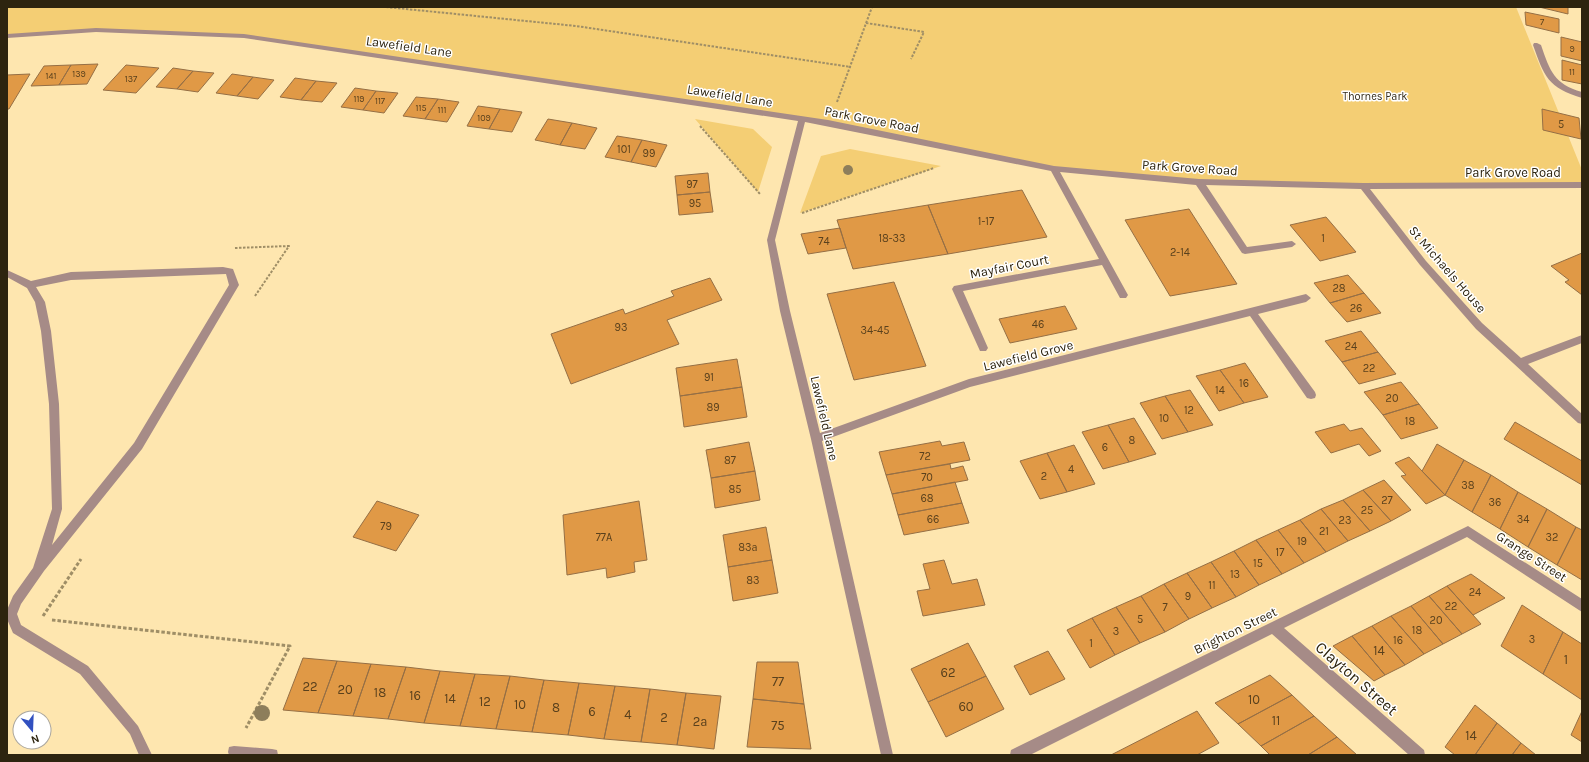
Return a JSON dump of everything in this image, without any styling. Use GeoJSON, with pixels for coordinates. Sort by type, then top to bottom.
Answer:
{"type":"FeatureCollection","features":[{"type":"Feature","properties":{"kind":"street","name":"Lawefield Lane"},"geometry":{"type":"LineString","coordinates":[[7,36],[96,30],[145,30],[244,36],[802,120],[771,240],[785,311],[816,439],[886,755]]}},
{"type":"Feature","properties":{"kind":"street"},"geometry":{"type":"LineString","coordinates":[[1537,45],[1548,77],[1570,92],[1582,95]]}},
{"type":"Feature","properties":{"kind":"street","name":"Park Grove Road"},"geometry":{"type":"LineString","coordinates":[[802,120],[1054,169],[1199,182],[1363,186],[1582,185]]}},
{"type":"Feature","properties":{"kind":"street"},"geometry":{"type":"LineString","coordinates":[[1054,169],[1123,295]]}},
{"type":"Feature","properties":{"kind":"street"},"geometry":{"type":"LineString","coordinates":[[1199,182],[1245,251],[1292,244]]}},
{"type":"Feature","properties":{"kind":"street","name":"St Michaels House"},"geometry":{"type":"LineString","coordinates":[[1363,186],[1438,280],[1479,326],[1582,420]]}},
{"type":"Feature","properties":{"kind":"street","name":"Mayfair Court"},"geometry":{"type":"LineString","coordinates":[[983,348],[958,289],[1105,261]]}},
{"type":"Feature","properties":{"kind":"street"},"geometry":{"type":"LineString","coordinates":[[30,285],[71,276],[223,270],[230,271],[234,285],[138,446],[38,571],[17,600],[11,614],[17,629],[84,670],[134,730],[146,755]]}},
{"type":"Feature","properties":{"kind":"street"},"geometry":{"type":"LineString","coordinates":[[7,273],[29,283],[40,302],[48,338],[54,404],[57,509],[38,571]]}},
{"type":"Feature","properties":{"kind":"street","name":"Lawefield Grove"},"geometry":{"type":"LineString","coordinates":[[816,439],[969,383],[1306,298]]}},
{"type":"Feature","properties":{"kind":"street"},"geometry":{"type":"LineString","coordinates":[[1252,312],[1311,395]]}},
{"type":"Feature","properties":{"kind":"street"},"geometry":{"type":"LineString","coordinates":[[1520,362],[1582,339]]}},
{"type":"Feature","properties":{"kind":"street","name":"Grange Street"},"geometry":{"type":"LineString","coordinates":[[1468,531],[1582,606]]}},
{"type":"Feature","properties":{"kind":"street","name":"Brighton Street"},"geometry":{"type":"LineString","coordinates":[[1016,755],[1468,531]]}},
{"type":"Feature","properties":{"kind":"street","name":"Clayton Street"},"geometry":{"type":"LineString","coordinates":[[1273,627],[1418,755]]}},
{"type":"Feature","properties":{"kind":"street"},"geometry":{"type":"LineString","coordinates":[[234,752],[272,755]]}},
{"type":"Feature","properties":{"kind":"path"},"geometry":{"type":"LineString","coordinates":[[386,7],[576,26],[851,67]]}},
{"type":"Feature","properties":{"kind":"path"},"geometry":{"type":"LineString","coordinates":[[828,124],[851,67],[872,7]]}},
{"type":"Feature","properties":{"kind":"path"},"geometry":{"type":"LineString","coordinates":[[866,23],[924,32],[911,59]]}},
{"type":"Feature","properties":{"kind":"path"},"geometry":{"type":"LineString","coordinates":[[678,101],[777,218],[978,153]]}},
{"type":"Feature","properties":{"kind":"path"},"geometry":{"type":"LineString","coordinates":[[234,248],[289,246],[254,299]]}},
{"type":"Feature","properties":{"kind":"path"},"geometry":{"type":"LineString","coordinates":[[84,554],[41,619],[290,646],[234,752]]}},
{"type":"Feature","properties":{"kind":"green space","name":"Thornes Park"},"geometry":{"type":"Polygon","coordinates":[[[7,7],[1516,7],[1582,170],[1582,185],[1199,182],[1054,169],[828,123],[244,36],[96,30],[7,36],[7,7]]]}},
{"type":"Feature","properties":{"kind":"green space"},"geometry":{"type":"Polygon","coordinates":[[[695,119],[753,129],[772,147],[758,192],[695,119]]]}},
{"type":"Feature","properties":{"kind":"green space"},"geometry":{"type":"Polygon","coordinates":[[[850,149],[941,166],[800,213],[821,156],[850,149]]]}},
{"type":"Feature","properties":{"kind":"building"},"geometry":{"type":"Polygon","coordinates":[[[1539,7],[1568,7],[1568,14],[1539,7]]]}},
{"type":"Feature","properties":{"kind":"building"},"geometry":{"type":"Polygon","coordinates":[[[1525,12],[1559,19],[1559,33],[1526,25],[1525,12]]]}},
{"type":"Feature","properties":{"kind":"building"},"geometry":{"type":"Polygon","coordinates":[[[1561,37],[1582,42],[1582,61],[1561,56],[1561,37]]]}},
{"type":"Feature","properties":{"kind":"building"},"geometry":{"type":"Polygon","coordinates":[[[1562,60],[1582,65],[1582,84],[1562,80],[1562,60]]]}},
{"type":"Feature","properties":{"kind":"building"},"geometry":{"type":"Polygon","coordinates":[[[98,64],[87,84],[59,85],[71,65],[98,64]]]}},
{"type":"Feature","properties":{"kind":"building"},"geometry":{"type":"Polygon","coordinates":[[[71,65],[59,85],[31,86],[44,66],[71,65]]]}},
{"type":"Feature","properties":{"kind":"building"},"geometry":{"type":"Polygon","coordinates":[[[126,65],[159,68],[136,93],[103,90],[126,65]]]}},
{"type":"Feature","properties":{"kind":"building"},"geometry":{"type":"Polygon","coordinates":[[[173,68],[193,71],[177,89],[156,87],[173,68]]]}},
{"type":"Feature","properties":{"kind":"building"},"geometry":{"type":"Polygon","coordinates":[[[193,71],[214,73],[198,92],[177,89],[193,71]]]}},
{"type":"Feature","properties":{"kind":"building"},"geometry":{"type":"Polygon","coordinates":[[[30,74],[9,109],[7,109],[7,75],[30,74]]]}},
{"type":"Feature","properties":{"kind":"building"},"geometry":{"type":"Polygon","coordinates":[[[232,74],[253,77],[237,96],[216,93],[232,74]]]}},
{"type":"Feature","properties":{"kind":"building"},"geometry":{"type":"Polygon","coordinates":[[[253,77],[274,80],[258,99],[237,96],[253,77]]]}},
{"type":"Feature","properties":{"kind":"building"},"geometry":{"type":"Polygon","coordinates":[[[295,78],[316,81],[301,100],[280,97],[295,78]]]}},
{"type":"Feature","properties":{"kind":"building"},"geometry":{"type":"Polygon","coordinates":[[[316,81],[337,83],[322,102],[301,100],[316,81]]]}},
{"type":"Feature","properties":{"kind":"building"},"geometry":{"type":"Polygon","coordinates":[[[355,88],[376,91],[363,110],[341,107],[355,88]]]}},
{"type":"Feature","properties":{"kind":"building"},"geometry":{"type":"Polygon","coordinates":[[[376,91],[398,93],[384,113],[363,110],[376,91]]]}},
{"type":"Feature","properties":{"kind":"building"},"geometry":{"type":"Polygon","coordinates":[[[416,97],[438,99],[425,119],[403,116],[416,97]]]}},
{"type":"Feature","properties":{"kind":"building"},"geometry":{"type":"Polygon","coordinates":[[[438,99],[459,102],[447,122],[425,119],[438,99]]]}},
{"type":"Feature","properties":{"kind":"building"},"geometry":{"type":"Polygon","coordinates":[[[478,106],[500,109],[489,129],[467,126],[478,106]]]}},
{"type":"Feature","properties":{"kind":"building"},"geometry":{"type":"Polygon","coordinates":[[[500,109],[522,112],[512,132],[489,129],[500,109]]]}},
{"type":"Feature","properties":{"kind":"building"},"geometry":{"type":"Polygon","coordinates":[[[1542,109],[1579,118],[1581,139],[1543,130],[1542,109]]]}},
{"type":"Feature","properties":{"kind":"building"},"geometry":{"type":"Polygon","coordinates":[[[548,119],[572,123],[560,145],[535,140],[548,119]]]}},
{"type":"Feature","properties":{"kind":"building"},"geometry":{"type":"Polygon","coordinates":[[[572,123],[597,128],[585,149],[560,145],[572,123]]]}},
{"type":"Feature","properties":{"kind":"building"},"geometry":{"type":"Polygon","coordinates":[[[617,136],[642,140],[631,162],[605,157],[617,136]]]}},
{"type":"Feature","properties":{"kind":"building"},"geometry":{"type":"Polygon","coordinates":[[[642,140],[667,145],[656,167],[631,162],[642,140]]]}},
{"type":"Feature","properties":{"kind":"building"},"geometry":{"type":"Polygon","coordinates":[[[708,173],[710,192],[677,195],[675,176],[708,173]]]}},
{"type":"Feature","properties":{"kind":"building"},"geometry":{"type":"Polygon","coordinates":[[[1022,190],[1047,237],[948,254],[928,205],[1022,190]]]}},
{"type":"Feature","properties":{"kind":"building"},"geometry":{"type":"Polygon","coordinates":[[[710,192],[713,212],[679,215],[677,195],[710,192]]]}},
{"type":"Feature","properties":{"kind":"building"},"geometry":{"type":"Polygon","coordinates":[[[928,205],[948,254],[853,269],[837,220],[928,205]]]}},
{"type":"Feature","properties":{"kind":"building"},"geometry":{"type":"Polygon","coordinates":[[[1189,209],[1237,284],[1170,296],[1125,220],[1189,209]]]}},
{"type":"Feature","properties":{"kind":"building"},"geometry":{"type":"Polygon","coordinates":[[[1326,217],[1356,252],[1320,261],[1290,225],[1326,217]]]}},
{"type":"Feature","properties":{"kind":"building"},"geometry":{"type":"Polygon","coordinates":[[[840,228],[846,248],[808,254],[801,234],[840,228]]]}},
{"type":"Feature","properties":{"kind":"building"},"geometry":{"type":"Polygon","coordinates":[[[1582,253],[1582,295],[1565,282],[1569,280],[1551,266],[1582,253]]]}},
{"type":"Feature","properties":{"kind":"building"},"geometry":{"type":"Polygon","coordinates":[[[1348,275],[1364,293],[1330,303],[1314,283],[1348,275]]]}},
{"type":"Feature","properties":{"kind":"building"},"geometry":{"type":"Polygon","coordinates":[[[710,278],[722,300],[667,320],[679,344],[571,384],[551,334],[623,309],[625,314],[674,296],[671,291],[710,278]]]}},
{"type":"Feature","properties":{"kind":"building"},"geometry":{"type":"Polygon","coordinates":[[[894,282],[926,366],[854,380],[827,294],[894,282]]]}},
{"type":"Feature","properties":{"kind":"building"},"geometry":{"type":"Polygon","coordinates":[[[1364,293],[1381,313],[1347,322],[1330,303],[1364,293]]]}},
{"type":"Feature","properties":{"kind":"building"},"geometry":{"type":"Polygon","coordinates":[[[1065,306],[1077,329],[1010,343],[999,319],[1065,306]]]}},
{"type":"Feature","properties":{"kind":"building"},"geometry":{"type":"Polygon","coordinates":[[[1361,331],[1378,352],[1342,362],[1325,341],[1361,331]]]}},
{"type":"Feature","properties":{"kind":"building"},"geometry":{"type":"Polygon","coordinates":[[[1378,352],[1396,374],[1359,384],[1342,362],[1378,352]]]}},
{"type":"Feature","properties":{"kind":"building"},"geometry":{"type":"Polygon","coordinates":[[[737,359],[742,387],[680,396],[676,368],[737,359]]]}},
{"type":"Feature","properties":{"kind":"building"},"geometry":{"type":"Polygon","coordinates":[[[1245,363],[1268,397],[1244,403],[1220,370],[1245,363]]]}},
{"type":"Feature","properties":{"kind":"building"},"geometry":{"type":"Polygon","coordinates":[[[1220,370],[1244,403],[1219,411],[1196,376],[1220,370]]]}},
{"type":"Feature","properties":{"kind":"building"},"geometry":{"type":"Polygon","coordinates":[[[1401,382],[1419,404],[1383,415],[1364,392],[1401,382]]]}},
{"type":"Feature","properties":{"kind":"building"},"geometry":{"type":"Polygon","coordinates":[[[742,387],[747,417],[684,427],[680,396],[742,387]]]}},
{"type":"Feature","properties":{"kind":"building"},"geometry":{"type":"Polygon","coordinates":[[[1190,390],[1213,425],[1188,432],[1165,396],[1190,390]]]}},
{"type":"Feature","properties":{"kind":"building"},"geometry":{"type":"Polygon","coordinates":[[[1165,396],[1188,432],[1162,439],[1140,403],[1165,396]]]}},
{"type":"Feature","properties":{"kind":"building"},"geometry":{"type":"Polygon","coordinates":[[[1419,404],[1438,428],[1401,439],[1383,415],[1419,404]]]}},
{"type":"Feature","properties":{"kind":"building"},"geometry":{"type":"Polygon","coordinates":[[[1134,418],[1156,454],[1129,462],[1108,425],[1134,418]]]}},
{"type":"Feature","properties":{"kind":"building"},"geometry":{"type":"Polygon","coordinates":[[[1515,422],[1582,461],[1582,485],[1504,439],[1515,422]]]}},
{"type":"Feature","properties":{"kind":"building"},"geometry":{"type":"Polygon","coordinates":[[[1344,424],[1350,431],[1362,428],[1381,451],[1369,456],[1359,444],[1331,453],[1315,432],[1344,424]]]}},
{"type":"Feature","properties":{"kind":"building"},"geometry":{"type":"Polygon","coordinates":[[[1108,425],[1129,462],[1103,469],[1082,432],[1108,425]]]}},
{"type":"Feature","properties":{"kind":"building"},"geometry":{"type":"Polygon","coordinates":[[[940,441],[942,446],[964,442],[970,460],[886,475],[879,452],[940,441]]]}},
{"type":"Feature","properties":{"kind":"building"},"geometry":{"type":"Polygon","coordinates":[[[749,442],[755,471],[711,478],[706,450],[749,442]]]}},
{"type":"Feature","properties":{"kind":"building"},"geometry":{"type":"Polygon","coordinates":[[[1437,444],[1464,460],[1445,495],[1422,471],[1437,444]]]}},
{"type":"Feature","properties":{"kind":"building"},"geometry":{"type":"Polygon","coordinates":[[[1074,445],[1095,484],[1067,492],[1047,453],[1074,445]]]}},
{"type":"Feature","properties":{"kind":"building"},"geometry":{"type":"Polygon","coordinates":[[[1047,453],[1067,492],[1040,499],[1020,461],[1047,453]]]}},
{"type":"Feature","properties":{"kind":"building"},"geometry":{"type":"Polygon","coordinates":[[[1409,457],[1445,495],[1426,504],[1401,476],[1406,475],[1395,463],[1409,457]]]}},
{"type":"Feature","properties":{"kind":"building"},"geometry":{"type":"Polygon","coordinates":[[[1464,460],[1491,475],[1472,512],[1445,495],[1464,460]]]}},
{"type":"Feature","properties":{"kind":"building"},"geometry":{"type":"Polygon","coordinates":[[[950,464],[951,469],[963,466],[968,480],[892,494],[886,475],[950,464]]]}},
{"type":"Feature","properties":{"kind":"building"},"geometry":{"type":"Polygon","coordinates":[[[755,471],[760,500],[715,508],[711,478],[755,471]]]}},
{"type":"Feature","properties":{"kind":"building"},"geometry":{"type":"Polygon","coordinates":[[[1491,475],[1518,492],[1500,529],[1472,512],[1491,475]]]}},
{"type":"Feature","properties":{"kind":"building"},"geometry":{"type":"Polygon","coordinates":[[[1384,480],[1411,510],[1391,521],[1363,490],[1384,480]]]}},
{"type":"Feature","properties":{"kind":"building"},"geometry":{"type":"Polygon","coordinates":[[[955,482],[962,503],[898,515],[892,494],[955,482]]]}},
{"type":"Feature","properties":{"kind":"building"},"geometry":{"type":"Polygon","coordinates":[[[1363,490],[1391,521],[1370,531],[1343,500],[1363,490]]]}},
{"type":"Feature","properties":{"kind":"building"},"geometry":{"type":"Polygon","coordinates":[[[1518,492],[1547,509],[1528,547],[1500,529],[1518,492]]]}},
{"type":"Feature","properties":{"kind":"building"},"geometry":{"type":"Polygon","coordinates":[[[1343,500],[1370,531],[1348,541],[1321,509],[1343,500]]]}},
{"type":"Feature","properties":{"kind":"building"},"geometry":{"type":"Polygon","coordinates":[[[377,501],[419,515],[396,551],[353,537],[377,501]]]}},
{"type":"Feature","properties":{"kind":"building"},"geometry":{"type":"Polygon","coordinates":[[[639,501],[647,560],[634,562],[635,572],[607,578],[606,568],[567,575],[563,515],[639,501]]]}},
{"type":"Feature","properties":{"kind":"building"},"geometry":{"type":"Polygon","coordinates":[[[962,503],[969,523],[904,535],[898,515],[962,503]]]}},
{"type":"Feature","properties":{"kind":"building"},"geometry":{"type":"Polygon","coordinates":[[[1321,509],[1348,541],[1326,552],[1300,520],[1321,509]]]}},
{"type":"Feature","properties":{"kind":"building"},"geometry":{"type":"Polygon","coordinates":[[[1547,509],[1576,527],[1557,565],[1528,547],[1547,509]]]}},
{"type":"Feature","properties":{"kind":"building"},"geometry":{"type":"Polygon","coordinates":[[[1300,520],[1326,552],[1304,563],[1278,530],[1300,520]]]}},
{"type":"Feature","properties":{"kind":"building"},"geometry":{"type":"Polygon","coordinates":[[[766,527],[772,560],[728,567],[723,535],[766,527]]]}},
{"type":"Feature","properties":{"kind":"building"},"geometry":{"type":"Polygon","coordinates":[[[1576,527],[1582,530],[1582,580],[1557,565],[1576,527]]]}},
{"type":"Feature","properties":{"kind":"building"},"geometry":{"type":"Polygon","coordinates":[[[1278,530],[1304,563],[1282,574],[1256,540],[1278,530]]]}},
{"type":"Feature","properties":{"kind":"building"},"geometry":{"type":"Polygon","coordinates":[[[1256,540],[1282,574],[1259,585],[1234,551],[1256,540]]]}},
{"type":"Feature","properties":{"kind":"building"},"geometry":{"type":"Polygon","coordinates":[[[1234,551],[1259,585],[1236,597],[1211,562],[1234,551]]]}},
{"type":"Feature","properties":{"kind":"building"},"geometry":{"type":"Polygon","coordinates":[[[772,560],[778,593],[733,601],[728,567],[772,560]]]}},
{"type":"Feature","properties":{"kind":"building"},"geometry":{"type":"Polygon","coordinates":[[[944,560],[952,584],[977,579],[985,605],[923,616],[917,591],[930,589],[923,564],[944,560]]]}},
{"type":"Feature","properties":{"kind":"building"},"geometry":{"type":"Polygon","coordinates":[[[1211,562],[1236,597],[1212,608],[1187,573],[1211,562]]]}},
{"type":"Feature","properties":{"kind":"building"},"geometry":{"type":"Polygon","coordinates":[[[1187,573],[1212,608],[1189,619],[1164,584],[1187,573]]]}},
{"type":"Feature","properties":{"kind":"building"},"geometry":{"type":"Polygon","coordinates":[[[1471,574],[1505,598],[1473,615],[1447,586],[1471,574]]]}},
{"type":"Feature","properties":{"kind":"building"},"geometry":{"type":"Polygon","coordinates":[[[1164,584],[1189,619],[1165,632],[1141,596],[1164,584]]]}},
{"type":"Feature","properties":{"kind":"building"},"geometry":{"type":"Polygon","coordinates":[[[1447,586],[1481,624],[1462,634],[1429,596],[1447,586]]]}},
{"type":"Feature","properties":{"kind":"building"},"geometry":{"type":"Polygon","coordinates":[[[1141,596],[1165,632],[1140,643],[1116,607],[1141,596]]]}},
{"type":"Feature","properties":{"kind":"building"},"geometry":{"type":"Polygon","coordinates":[[[1429,596],[1462,634],[1443,644],[1411,606],[1429,596]]]}},
{"type":"Feature","properties":{"kind":"building"},"geometry":{"type":"Polygon","coordinates":[[[1522,605],[1563,632],[1543,674],[1501,646],[1522,605]]]}},
{"type":"Feature","properties":{"kind":"building"},"geometry":{"type":"Polygon","coordinates":[[[1411,606],[1443,644],[1424,654],[1391,616],[1411,606]]]}},
{"type":"Feature","properties":{"kind":"building"},"geometry":{"type":"Polygon","coordinates":[[[1116,607],[1140,643],[1115,655],[1092,618],[1116,607]]]}},
{"type":"Feature","properties":{"kind":"building"},"geometry":{"type":"Polygon","coordinates":[[[1391,616],[1424,654],[1405,665],[1372,626],[1391,616]]]}},
{"type":"Feature","properties":{"kind":"building"},"geometry":{"type":"Polygon","coordinates":[[[1092,618],[1115,655],[1090,668],[1067,630],[1092,618]]]}},
{"type":"Feature","properties":{"kind":"building"},"geometry":{"type":"Polygon","coordinates":[[[1372,626],[1405,665],[1385,675],[1352,636],[1372,626]]]}},
{"type":"Feature","properties":{"kind":"building"},"geometry":{"type":"Polygon","coordinates":[[[1563,632],[1582,644],[1582,700],[1543,674],[1563,632]]]}},
{"type":"Feature","properties":{"kind":"building"},"geometry":{"type":"Polygon","coordinates":[[[1352,636],[1385,675],[1374,681],[1333,646],[1352,636]]]}},
{"type":"Feature","properties":{"kind":"building"},"geometry":{"type":"Polygon","coordinates":[[[968,643],[986,676],[928,702],[911,669],[968,643]]]}},
{"type":"Feature","properties":{"kind":"building"},"geometry":{"type":"Polygon","coordinates":[[[1048,651],[1065,679],[1030,695],[1014,666],[1048,651]]]}},
{"type":"Feature","properties":{"kind":"building"},"geometry":{"type":"Polygon","coordinates":[[[303,658],[337,661],[318,713],[283,710],[303,658]]]}},
{"type":"Feature","properties":{"kind":"building"},"geometry":{"type":"Polygon","coordinates":[[[337,661],[371,664],[353,716],[318,713],[337,661]]]}},
{"type":"Feature","properties":{"kind":"building"},"geometry":{"type":"Polygon","coordinates":[[[757,662],[798,662],[804,704],[753,699],[757,662]]]}},
{"type":"Feature","properties":{"kind":"building"},"geometry":{"type":"Polygon","coordinates":[[[371,664],[406,667],[388,719],[353,716],[371,664]]]}},
{"type":"Feature","properties":{"kind":"building"},"geometry":{"type":"Polygon","coordinates":[[[406,667],[440,671],[424,723],[388,719],[406,667]]]}},
{"type":"Feature","properties":{"kind":"building"},"geometry":{"type":"Polygon","coordinates":[[[440,671],[475,674],[460,726],[424,723],[440,671]]]}},
{"type":"Feature","properties":{"kind":"building"},"geometry":{"type":"Polygon","coordinates":[[[475,674],[510,676],[496,729],[460,726],[475,674]]]}},
{"type":"Feature","properties":{"kind":"building"},"geometry":{"type":"Polygon","coordinates":[[[1270,675],[1292,695],[1238,724],[1215,703],[1270,675]]]}},
{"type":"Feature","properties":{"kind":"building"},"geometry":{"type":"Polygon","coordinates":[[[510,676],[544,680],[532,732],[496,729],[510,676]]]}},
{"type":"Feature","properties":{"kind":"building"},"geometry":{"type":"Polygon","coordinates":[[[986,676],[1004,709],[946,737],[928,702],[986,676]]]}},
{"type":"Feature","properties":{"kind":"building"},"geometry":{"type":"Polygon","coordinates":[[[544,680],[579,683],[568,735],[532,732],[544,680]]]}},
{"type":"Feature","properties":{"kind":"building"},"geometry":{"type":"Polygon","coordinates":[[[579,683],[615,686],[604,739],[568,735],[579,683]]]}},
{"type":"Feature","properties":{"kind":"building"},"geometry":{"type":"Polygon","coordinates":[[[615,686],[650,689],[641,742],[604,739],[615,686]]]}},
{"type":"Feature","properties":{"kind":"building"},"geometry":{"type":"Polygon","coordinates":[[[650,689],[686,693],[677,745],[641,742],[650,689]]]}},
{"type":"Feature","properties":{"kind":"building"},"geometry":{"type":"Polygon","coordinates":[[[686,693],[721,696],[714,749],[677,745],[686,693]]]}},
{"type":"Feature","properties":{"kind":"building"},"geometry":{"type":"Polygon","coordinates":[[[1292,695],[1314,716],[1261,746],[1238,724],[1292,695]]]}},
{"type":"Feature","properties":{"kind":"building"},"geometry":{"type":"Polygon","coordinates":[[[753,699],[804,704],[811,749],[747,747],[753,699]]]}},
{"type":"Feature","properties":{"kind":"building"},"geometry":{"type":"Polygon","coordinates":[[[1475,705],[1497,723],[1475,755],[1455,755],[1445,747],[1475,705]]]}},
{"type":"Feature","properties":{"kind":"building"},"geometry":{"type":"Polygon","coordinates":[[[1197,711],[1219,743],[1197,755],[1111,755],[1197,711]]]}},
{"type":"Feature","properties":{"kind":"building"},"geometry":{"type":"Polygon","coordinates":[[[1582,711],[1582,742],[1571,735],[1582,711]]]}},
{"type":"Feature","properties":{"kind":"building"},"geometry":{"type":"Polygon","coordinates":[[[1314,716],[1337,737],[1308,755],[1270,755],[1261,746],[1314,716]]]}},
{"type":"Feature","properties":{"kind":"building"},"geometry":{"type":"Polygon","coordinates":[[[1497,723],[1521,743],[1512,755],[1475,755],[1497,723]]]}},
{"type":"Feature","properties":{"kind":"building"},"geometry":{"type":"Polygon","coordinates":[[[1337,737],[1357,755],[1308,755],[1337,737]]]}},
{"type":"Feature","properties":{"kind":"building"},"geometry":{"type":"Polygon","coordinates":[[[1521,743],[1536,755],[1512,755],[1521,743]]]}}]}
